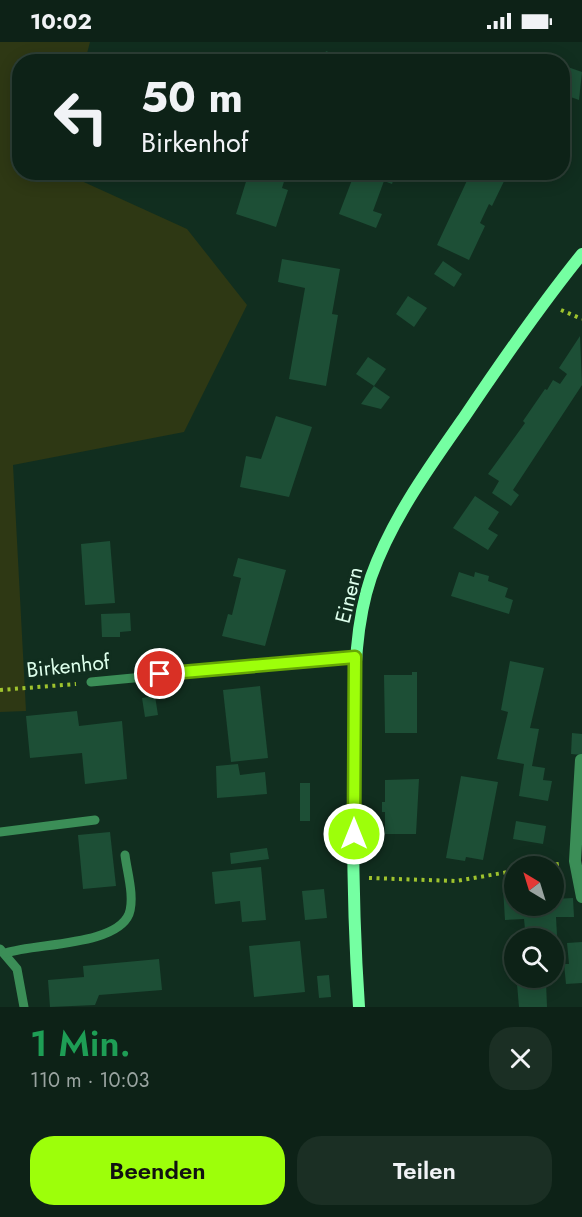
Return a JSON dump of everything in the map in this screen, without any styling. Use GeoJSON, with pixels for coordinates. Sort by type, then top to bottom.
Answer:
{"type":"FeatureCollection","features":[{"type":"Feature","properties":{"kind":"main road","name":"Einern"},"geometry":{"type":"LineString","coordinates":[[359,1007],[354,878],[355,657],[365,597],[386,541],[417,486],[536,312],[582,254]]}},
{"type":"Feature","properties":{"kind":"street"},"geometry":{"type":"LineString","coordinates":[[581,760],[575,861],[582,897]]}},
{"type":"Feature","properties":{"kind":"lane","name":"Birkenhof"},"geometry":{"type":"LineString","coordinates":[[91,682],[355,657]]}},
{"type":"Feature","properties":{"kind":"lane"},"geometry":{"type":"LineString","coordinates":[[0,832],[95,820]]}},
{"type":"Feature","properties":{"kind":"lane"},"geometry":{"type":"LineString","coordinates":[[24,1007],[17,969],[3,951],[96,938],[117,929],[128,915],[131,902],[125,855]]}},
{"type":"Feature","properties":{"kind":"path"},"geometry":{"type":"LineString","coordinates":[[555,318],[568,301]]}},
{"type":"Feature","properties":{"kind":"path","name":"Birkenhof"},"geometry":{"type":"LineString","coordinates":[[0,690],[91,682]]}},
{"type":"Feature","properties":{"kind":"path"},"geometry":{"type":"LineString","coordinates":[[370,868],[371,888]]}},
{"type":"Feature","properties":{"kind":"path"},"geometry":{"type":"LineString","coordinates":[[354,878],[456,881],[504,873]]}},
{"type":"Feature","properties":{"kind":"green space"},"geometry":{"type":"Polygon","coordinates":[[[0,42],[90,42],[87,54],[12,54],[12,180],[79,180],[187,229],[247,305],[184,432],[13,465],[26,711],[0,712],[0,42]]]}},
{"type":"Feature","properties":{"kind":"building"},"geometry":{"type":"Polygon","coordinates":[[[570,68],[582,72],[579,100],[570,97],[570,68]]]}},
{"type":"Feature","properties":{"kind":"building"},"geometry":{"type":"Polygon","coordinates":[[[247,180],[284,180],[282,188],[288,190],[276,227],[236,214],[247,180]]]}},
{"type":"Feature","properties":{"kind":"building"},"geometry":{"type":"Polygon","coordinates":[[[352,180],[393,180],[392,184],[384,181],[373,211],[382,214],[376,228],[339,214],[352,180]]]}},
{"type":"Feature","properties":{"kind":"building"},"geometry":{"type":"Polygon","coordinates":[[[467,180],[505,180],[492,206],[489,204],[480,223],[485,226],[469,260],[437,245],[467,180]]]}},
{"type":"Feature","properties":{"kind":"building"},"geometry":{"type":"Polygon","coordinates":[[[282,259],[340,269],[332,314],[338,315],[326,386],[289,379],[305,288],[278,282],[282,259]]]}},
{"type":"Feature","properties":{"kind":"building"},"geometry":{"type":"Polygon","coordinates":[[[443,261],[462,274],[454,287],[434,274],[443,261]]]}},
{"type":"Feature","properties":{"kind":"building"},"geometry":{"type":"Polygon","coordinates":[[[408,296],[427,308],[414,327],[396,314],[408,296]]]}},
{"type":"Feature","properties":{"kind":"building"},"geometry":{"type":"Polygon","coordinates":[[[580,336],[582,385],[513,490],[519,495],[511,506],[492,493],[499,481],[488,474],[525,423],[523,421],[545,389],[547,390],[553,380],[560,384],[567,374],[559,368],[580,336]]]}},
{"type":"Feature","properties":{"kind":"building"},"geometry":{"type":"Polygon","coordinates":[[[368,357],[386,369],[374,386],[356,374],[368,357]]]}},
{"type":"Feature","properties":{"kind":"building"},"geometry":{"type":"Polygon","coordinates":[[[374,386],[390,397],[381,409],[361,404],[374,386]]]}},
{"type":"Feature","properties":{"kind":"building"},"geometry":{"type":"Polygon","coordinates":[[[276,416],[312,427],[289,497],[240,487],[246,456],[261,459],[276,416]]]}},
{"type":"Feature","properties":{"kind":"building"},"geometry":{"type":"Polygon","coordinates":[[[475,496],[499,512],[488,529],[498,535],[488,550],[453,528],[475,496]]]}},
{"type":"Feature","properties":{"kind":"building"},"geometry":{"type":"Polygon","coordinates":[[[110,541],[115,603],[85,605],[81,544],[110,541]]]}},
{"type":"Feature","properties":{"kind":"building"},"geometry":{"type":"Polygon","coordinates":[[[238,558],[286,570],[265,646],[222,636],[228,614],[232,615],[241,578],[233,576],[238,558]]]}},
{"type":"Feature","properties":{"kind":"building"},"geometry":{"type":"Polygon","coordinates":[[[459,572],[474,577],[475,572],[489,576],[488,581],[508,588],[505,597],[513,600],[509,614],[451,596],[459,572]]]}},
{"type":"Feature","properties":{"kind":"building"},"geometry":{"type":"Polygon","coordinates":[[[130,613],[131,631],[120,632],[120,637],[102,637],[101,614],[130,613]]]}},
{"type":"Feature","properties":{"kind":"building"},"geometry":{"type":"Polygon","coordinates":[[[510,661],[544,668],[530,728],[539,729],[532,766],[545,768],[543,780],[552,781],[548,801],[519,796],[524,764],[497,759],[508,712],[501,710],[510,661]]]}},
{"type":"Feature","properties":{"kind":"building"},"geometry":{"type":"Polygon","coordinates":[[[412,672],[417,672],[417,733],[385,733],[384,675],[412,675],[412,672]]]}},
{"type":"Feature","properties":{"kind":"building"},"geometry":{"type":"Polygon","coordinates":[[[260,686],[268,758],[231,762],[223,690],[260,686]]]}},
{"type":"Feature","properties":{"kind":"building"},"geometry":{"type":"Polygon","coordinates":[[[155,696],[158,715],[145,717],[142,698],[155,696]]]}},
{"type":"Feature","properties":{"kind":"building"},"geometry":{"type":"Polygon","coordinates":[[[77,711],[79,726],[122,721],[127,779],[85,784],[82,753],[30,758],[26,716],[77,711]]]}},
{"type":"Feature","properties":{"kind":"building"},"geometry":{"type":"Polygon","coordinates":[[[572,733],[582,734],[582,755],[571,754],[572,733]]]}},
{"type":"Feature","properties":{"kind":"building"},"geometry":{"type":"Polygon","coordinates":[[[238,764],[240,775],[265,772],[267,794],[217,798],[216,766],[238,764]]]}},
{"type":"Feature","properties":{"kind":"building"},"geometry":{"type":"Polygon","coordinates":[[[461,776],[498,782],[483,860],[466,857],[465,861],[446,858],[461,776]]]}},
{"type":"Feature","properties":{"kind":"building"},"geometry":{"type":"Polygon","coordinates":[[[419,779],[416,834],[385,834],[385,812],[382,812],[382,802],[385,802],[385,780],[419,779]]]}},
{"type":"Feature","properties":{"kind":"building"},"geometry":{"type":"Polygon","coordinates":[[[300,783],[310,783],[310,821],[300,821],[300,783]]]}},
{"type":"Feature","properties":{"kind":"building"},"geometry":{"type":"Polygon","coordinates":[[[516,821],[546,826],[543,844],[513,839],[516,821]]]}},
{"type":"Feature","properties":{"kind":"building"},"geometry":{"type":"Polygon","coordinates":[[[110,832],[116,886],[83,889],[78,835],[110,832]]]}},
{"type":"Feature","properties":{"kind":"building"},"geometry":{"type":"Polygon","coordinates":[[[267,848],[269,859],[231,864],[230,853],[267,848]]]}},
{"type":"Feature","properties":{"kind":"building"},"geometry":{"type":"Polygon","coordinates":[[[261,867],[266,920],[242,922],[240,901],[215,904],[212,872],[261,867]]]}},
{"type":"Feature","properties":{"kind":"building"},"geometry":{"type":"Polygon","coordinates":[[[324,889],[327,918],[305,920],[302,891],[324,889]]]}},
{"type":"Feature","properties":{"kind":"building"},"geometry":{"type":"Polygon","coordinates":[[[564,898],[573,898],[574,917],[556,917],[557,928],[525,928],[524,919],[505,920],[505,916],[564,916],[564,898]]]}},
{"type":"Feature","properties":{"kind":"building"},"geometry":{"type":"Polygon","coordinates":[[[300,941],[305,992],[254,997],[249,946],[300,941]]]}},
{"type":"Feature","properties":{"kind":"building"},"geometry":{"type":"Polygon","coordinates":[[[582,942],[582,983],[566,984],[564,964],[569,964],[567,943],[582,942]]]}},
{"type":"Feature","properties":{"kind":"building"},"geometry":{"type":"Polygon","coordinates":[[[159,959],[162,990],[99,995],[95,1005],[50,1007],[48,980],[84,977],[83,966],[159,959]]]}},
{"type":"Feature","properties":{"kind":"building"},"geometry":{"type":"Polygon","coordinates":[[[329,975],[331,997],[319,998],[317,976],[329,975]]]}},
{"type":"Feature","properties":{"kind":"building"},"geometry":{"type":"Polygon","coordinates":[[[517,988],[546,988],[547,1007],[519,1007],[517,988]]]}},
{"type":"Feature","properties":{"kind":"route"},"geometry":{"type":"LineString","coordinates":[[160,674],[355,657],[354,834]]}}]}
